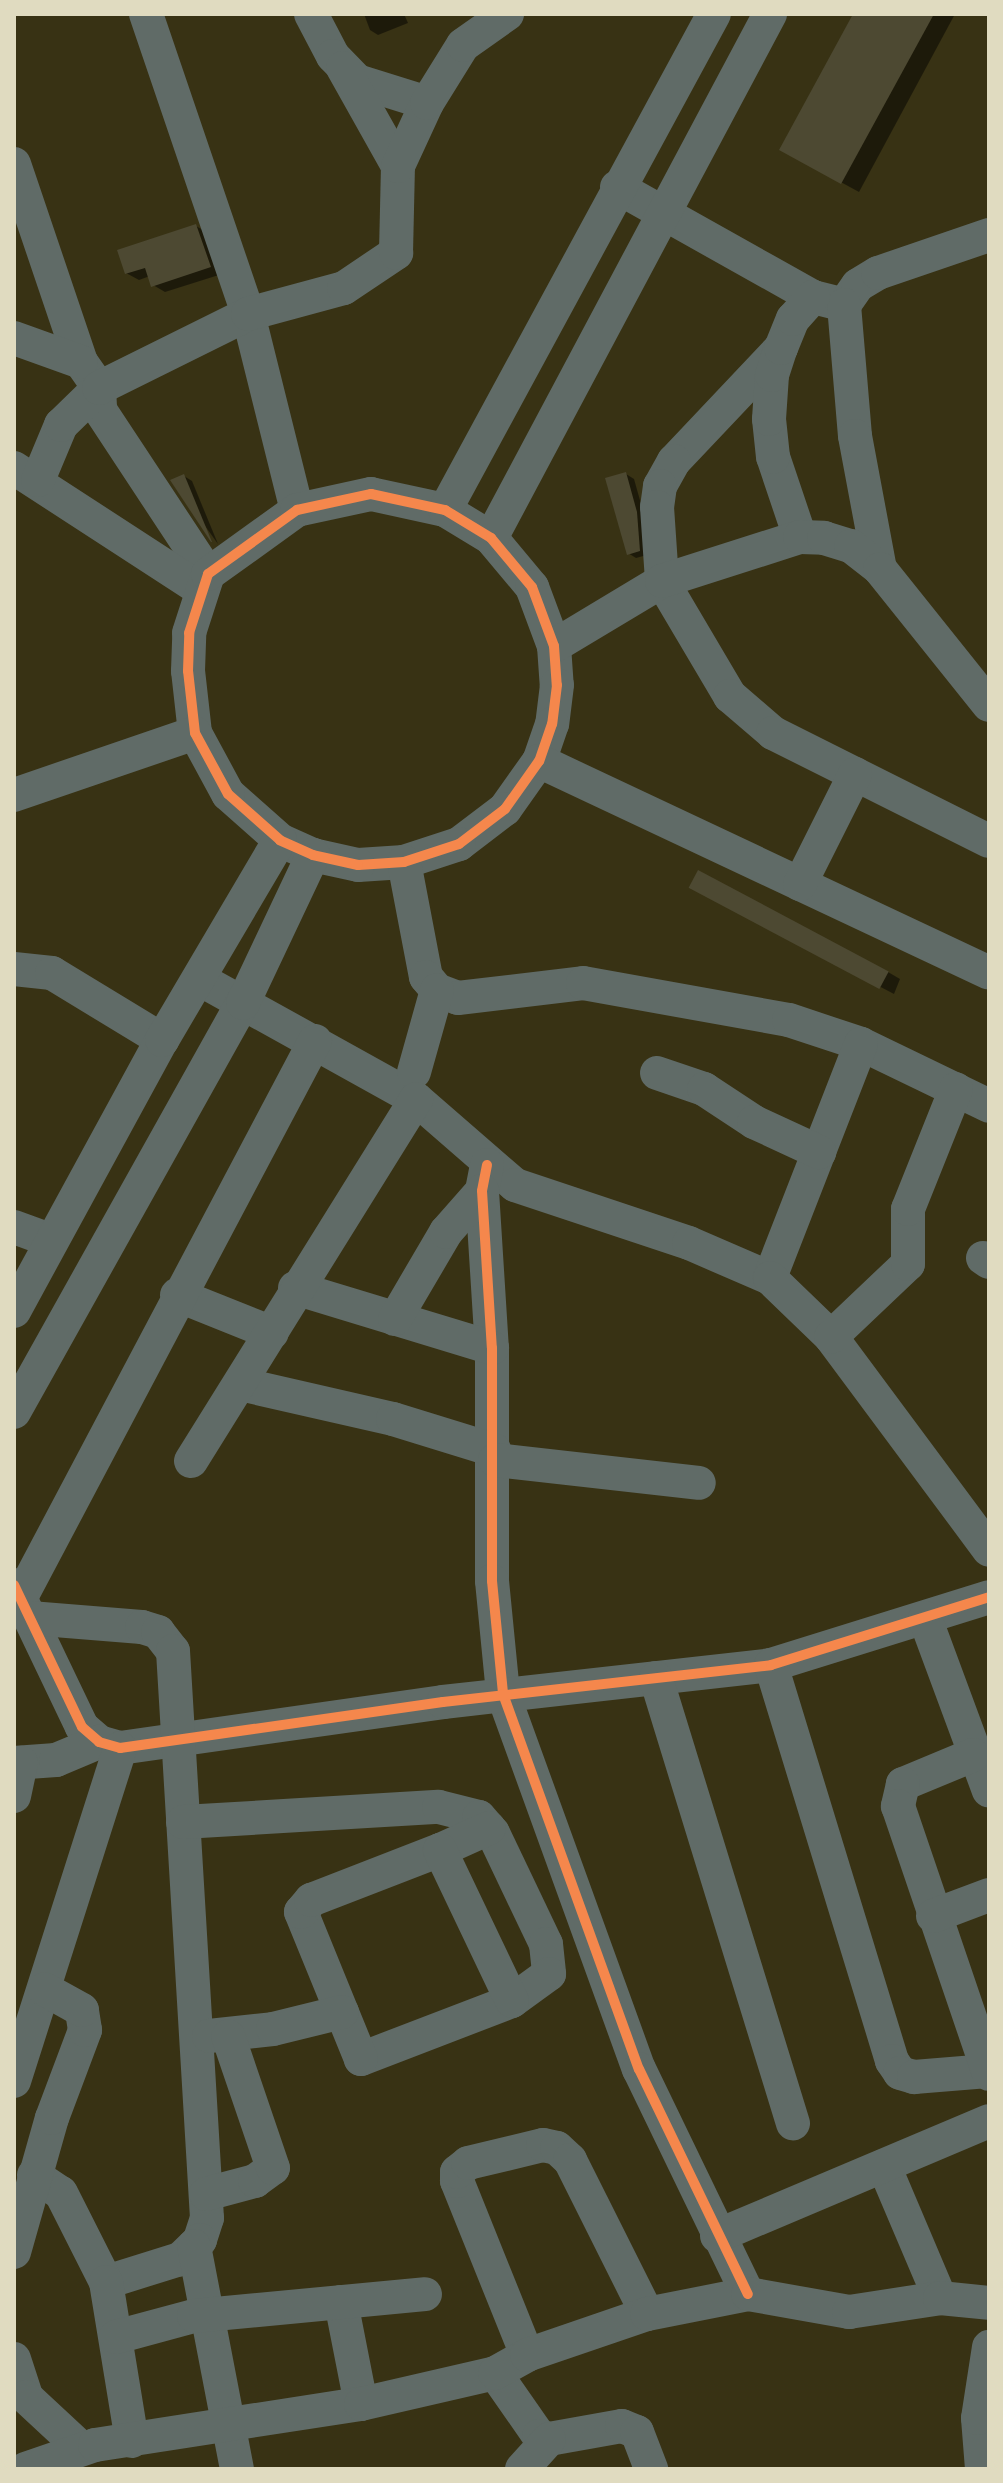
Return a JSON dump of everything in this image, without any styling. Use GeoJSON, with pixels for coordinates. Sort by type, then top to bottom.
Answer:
{"type":"FeatureCollection","features":[{"type":"Feature","properties":{"kind":"street"},"geometry":{"type":"LineString","coordinates":[[146,14],[248,314],[297,510]]}},
{"type":"Feature","properties":{"kind":"street"},"geometry":{"type":"LineString","coordinates":[[311,14],[398,166]]}},
{"type":"Feature","properties":{"kind":"street"},"geometry":{"type":"LineString","coordinates":[[204,582],[26,474],[61,425],[90,375],[248,314],[344,288],[396,253],[398,166],[427,103],[463,45],[507,14]]}},
{"type":"Feature","properties":{"kind":"street"},"geometry":{"type":"LineString","coordinates":[[445,510],[617,187],[714,14]]}},
{"type":"Feature","properties":{"kind":"street"},"geometry":{"type":"LineString","coordinates":[[491,538],[770,14]]}},
{"type":"Feature","properties":{"kind":"street"},"geometry":{"type":"LineString","coordinates":[[341,65],[357,81],[427,103]]}},
{"type":"Feature","properties":{"kind":"street"},"geometry":{"type":"LineString","coordinates":[[14,164],[100,410],[204,582]]}},
{"type":"Feature","properties":{"kind":"street"},"geometry":{"type":"LineString","coordinates":[[617,187],[828,301]]}},
{"type":"Feature","properties":{"kind":"street"},"geometry":{"type":"LineString","coordinates":[[800,537],[773,457],[770,432],[772,375],[793,319],[878,273],[989,235]]}},
{"type":"Feature","properties":{"kind":"street"},"geometry":{"type":"LineString","coordinates":[[828,301],[880,569]]}},
{"type":"Feature","properties":{"kind":"street"},"geometry":{"type":"LineString","coordinates":[[14,338],[90,375]]}},
{"type":"Feature","properties":{"kind":"street"},"geometry":{"type":"LineString","coordinates":[[781,348],[674,461],[660,486],[662,581],[730,696],[773,733],[989,841]]}},
{"type":"Feature","properties":{"kind":"street"},"geometry":{"type":"LineString","coordinates":[[371,494],[445,510],[491,538],[532,587],[554,646],[557,685],[539,761],[505,809],[459,844],[404,862],[358,865],[313,855],[280,840],[228,794],[195,733],[188,671],[189,633],[204,582],[297,510],[371,494]]}},
{"type":"Feature","properties":{"kind":"street"},"geometry":{"type":"LineString","coordinates":[[554,646],[662,581],[800,537],[851,546],[880,569],[989,705]]}},
{"type":"Feature","properties":{"kind":"street"},"geometry":{"type":"LineString","coordinates":[[14,795],[195,733]]}},
{"type":"Feature","properties":{"kind":"street"},"geometry":{"type":"LineString","coordinates":[[539,761],[989,973]]}},
{"type":"Feature","properties":{"kind":"street"},"geometry":{"type":"LineString","coordinates":[[800,884],[855,774]]}},
{"type":"Feature","properties":{"kind":"street"},"geometry":{"type":"LineString","coordinates":[[14,1311],[50,1240],[162,1040],[201,980],[280,840]]}},
{"type":"Feature","properties":{"kind":"street"},"geometry":{"type":"LineString","coordinates":[[14,1412],[243,1003],[313,855]]}},
{"type":"Feature","properties":{"kind":"street"},"geometry":{"type":"LineString","coordinates":[[404,862],[426,977],[437,990],[458,998],[583,983],[789,1020],[861,1044],[980,1099],[908,1209],[908,1264],[831,1337]]}},
{"type":"Feature","properties":{"kind":"street"},"geometry":{"type":"LineString","coordinates":[[16,971],[52,973],[162,1040]]}},
{"type":"Feature","properties":{"kind":"street"},"geometry":{"type":"LineString","coordinates":[[201,980],[315,1041],[415,1086],[484,1178],[492,1348],[492,1581],[503,1694],[639,2069],[717,2236],[748,2294]]}},
{"type":"Feature","properties":{"kind":"street"},"geometry":{"type":"LineString","coordinates":[[191,1461],[272,1333],[295,1288],[415,1086],[437,990]]}},
{"type":"Feature","properties":{"kind":"street"},"geometry":{"type":"LineString","coordinates":[[22,1600],[177,1295],[315,1041]]}},
{"type":"Feature","properties":{"kind":"street"},"geometry":{"type":"LineString","coordinates":[[770,1278],[861,1044]]}},
{"type":"Feature","properties":{"kind":"street"},"geometry":{"type":"LineString","coordinates":[[657,1073],[704,1089],[754,1122],[819,1152]]}},
{"type":"Feature","properties":{"kind":"street"},"geometry":{"type":"LineString","coordinates":[[484,1178],[515,1185],[689,1243],[770,1278],[831,1337],[989,1550]]}},
{"type":"Feature","properties":{"kind":"street"},"geometry":{"type":"LineString","coordinates":[[395,1319],[446,1232],[484,1178]]}},
{"type":"Feature","properties":{"kind":"street"},"geometry":{"type":"LineString","coordinates":[[14,1227],[50,1240]]}},
{"type":"Feature","properties":{"kind":"street"},"geometry":{"type":"LineString","coordinates":[[295,1288],[492,1348]]}},
{"type":"Feature","properties":{"kind":"street"},"geometry":{"type":"LineString","coordinates":[[177,1295],[272,1333]]}},
{"type":"Feature","properties":{"kind":"street"},"geometry":{"type":"LineString","coordinates":[[240,1384],[393,1419],[494,1455],[699,1483]]}},
{"type":"Feature","properties":{"kind":"street"},"geometry":{"type":"LineString","coordinates":[[14,1796],[17,1763],[56,1760],[109,1745],[179,1739],[503,1694],[771,1665],[989,1597]]}},
{"type":"Feature","properties":{"kind":"street"},"geometry":{"type":"LineString","coordinates":[[22,1600],[142,1627],[167,1639],[173,1651],[183,1822],[212,2036],[207,2218],[194,2246],[180,2259],[106,2282]]}},
{"type":"Feature","properties":{"kind":"street"},"geometry":{"type":"LineString","coordinates":[[22,1600],[72,1709],[109,1745]]}},
{"type":"Feature","properties":{"kind":"street"},"geometry":{"type":"LineString","coordinates":[[925,1618],[973,1755],[989,1791]]}},
{"type":"Feature","properties":{"kind":"street"},"geometry":{"type":"LineString","coordinates":[[771,1665],[892,2061],[900,2073],[914,2077],[988,2072],[933,1916],[898,1794],[903,1784],[973,1755]]}},
{"type":"Feature","properties":{"kind":"street"},"geometry":{"type":"LineString","coordinates":[[656,1678],[793,2123]]}},
{"type":"Feature","properties":{"kind":"street"},"geometry":{"type":"LineString","coordinates":[[14,2081],[20,2048],[44,1989],[109,1745]]}},
{"type":"Feature","properties":{"kind":"street"},"geometry":{"type":"LineString","coordinates":[[183,1822],[439,1807],[479,1817],[489,1828],[550,1959],[542,1984],[512,2001],[361,2059],[301,1912],[305,1905],[489,1828]]}},
{"type":"Feature","properties":{"kind":"street"},"geometry":{"type":"LineString","coordinates":[[440,1850],[512,2001]]}},
{"type":"Feature","properties":{"kind":"street"},"geometry":{"type":"LineString","coordinates":[[933,1916],[989,1895]]}},
{"type":"Feature","properties":{"kind":"street"},"geometry":{"type":"LineString","coordinates":[[14,2252],[34,2175],[85,2030],[82,2010],[44,1989]]}},
{"type":"Feature","properties":{"kind":"street"},"geometry":{"type":"LineString","coordinates":[[212,2036],[342,2012]]}},
{"type":"Feature","properties":{"kind":"street"},"geometry":{"type":"LineString","coordinates":[[206,2194],[255,2181],[273,2168],[212,2036]]}},
{"type":"Feature","properties":{"kind":"street"},"geometry":{"type":"LineString","coordinates":[[717,2236],[989,2121]]}},
{"type":"Feature","properties":{"kind":"street"},"geometry":{"type":"LineString","coordinates":[[527,2355],[457,2181],[457,2172],[468,2163],[543,2145],[557,2148],[570,2160],[647,2314]]}},
{"type":"Feature","properties":{"kind":"street"},"geometry":{"type":"LineString","coordinates":[[884,2166],[940,2298]]}},
{"type":"Feature","properties":{"kind":"street"},"geometry":{"type":"LineString","coordinates":[[34,2175],[61,2193],[106,2282],[132,2441]]}},
{"type":"Feature","properties":{"kind":"street"},"geometry":{"type":"LineString","coordinates":[[194,2246],[205,2315],[232,2425],[237,2469]]}},
{"type":"Feature","properties":{"kind":"street"},"geometry":{"type":"LineString","coordinates":[[116,2337],[205,2315],[425,2294]]}},
{"type":"Feature","properties":{"kind":"street"},"geometry":{"type":"LineString","coordinates":[[25,2469],[93,2454],[132,2441],[361,2404],[495,2373],[527,2355],[647,2314],[748,2294],[849,2312],[940,2298],[989,2303]]}},
{"type":"Feature","properties":{"kind":"street"},"geometry":{"type":"LineString","coordinates":[[341,2302],[361,2404]]}},
{"type":"Feature","properties":{"kind":"street"},"geometry":{"type":"LineString","coordinates":[[984,2456],[989,2347]]}},
{"type":"Feature","properties":{"kind":"street"},"geometry":{"type":"LineString","coordinates":[[14,2359],[26,2397],[93,2454]]}},
{"type":"Feature","properties":{"kind":"street"},"geometry":{"type":"LineString","coordinates":[[495,2373],[529,2426],[549,2439]]}},
{"type":"Feature","properties":{"kind":"street"},"geometry":{"type":"LineString","coordinates":[[522,2469],[549,2439],[622,2426],[637,2432],[651,2469]]}},
{"type":"Feature","properties":{"kind":"building"},"geometry":{"type":"Polygon","coordinates":[[[853,14],[934,14],[841,184],[779,150],[853,14]]]}},
{"type":"Feature","properties":{"kind":"building"},"geometry":{"type":"Polygon","coordinates":[[[196,224],[211,267],[151,287],[145,268],[125,274],[117,250],[196,224]]]}},
{"type":"Feature","properties":{"kind":"building"},"geometry":{"type":"Polygon","coordinates":[[[626,472],[637,512],[640,551],[627,555],[605,478],[626,472]]]}},
{"type":"Feature","properties":{"kind":"building"},"geometry":{"type":"Polygon","coordinates":[[[184,474],[212,542],[170,480],[184,474]]]}},
{"type":"Feature","properties":{"kind":"building"},"geometry":{"type":"Polygon","coordinates":[[[698,870],[889,971],[879,989],[689,888],[698,870]]]}},
{"type":"Feature","properties":{"kind":"cycle path"},"geometry":{"type":"LineString","coordinates":[[371,494],[445,510],[491,538],[532,587],[554,646],[557,685],[552,724],[539,761],[505,809],[459,844],[404,862],[358,865],[313,855],[280,840],[228,794],[195,733],[188,671],[189,633],[208,574],[297,510],[371,494]]}},
{"type":"Feature","properties":{"kind":"cycle path"},"geometry":{"type":"LineString","coordinates":[[487,1165],[482,1191],[492,1348],[492,1581],[503,1694],[639,2069],[748,2294]]}},
{"type":"Feature","properties":{"kind":"cycle path"},"geometry":{"type":"LineString","coordinates":[[14,1585],[82,1727],[99,1742],[120,1748],[443,1702],[771,1665],[989,1597]]}}]}
